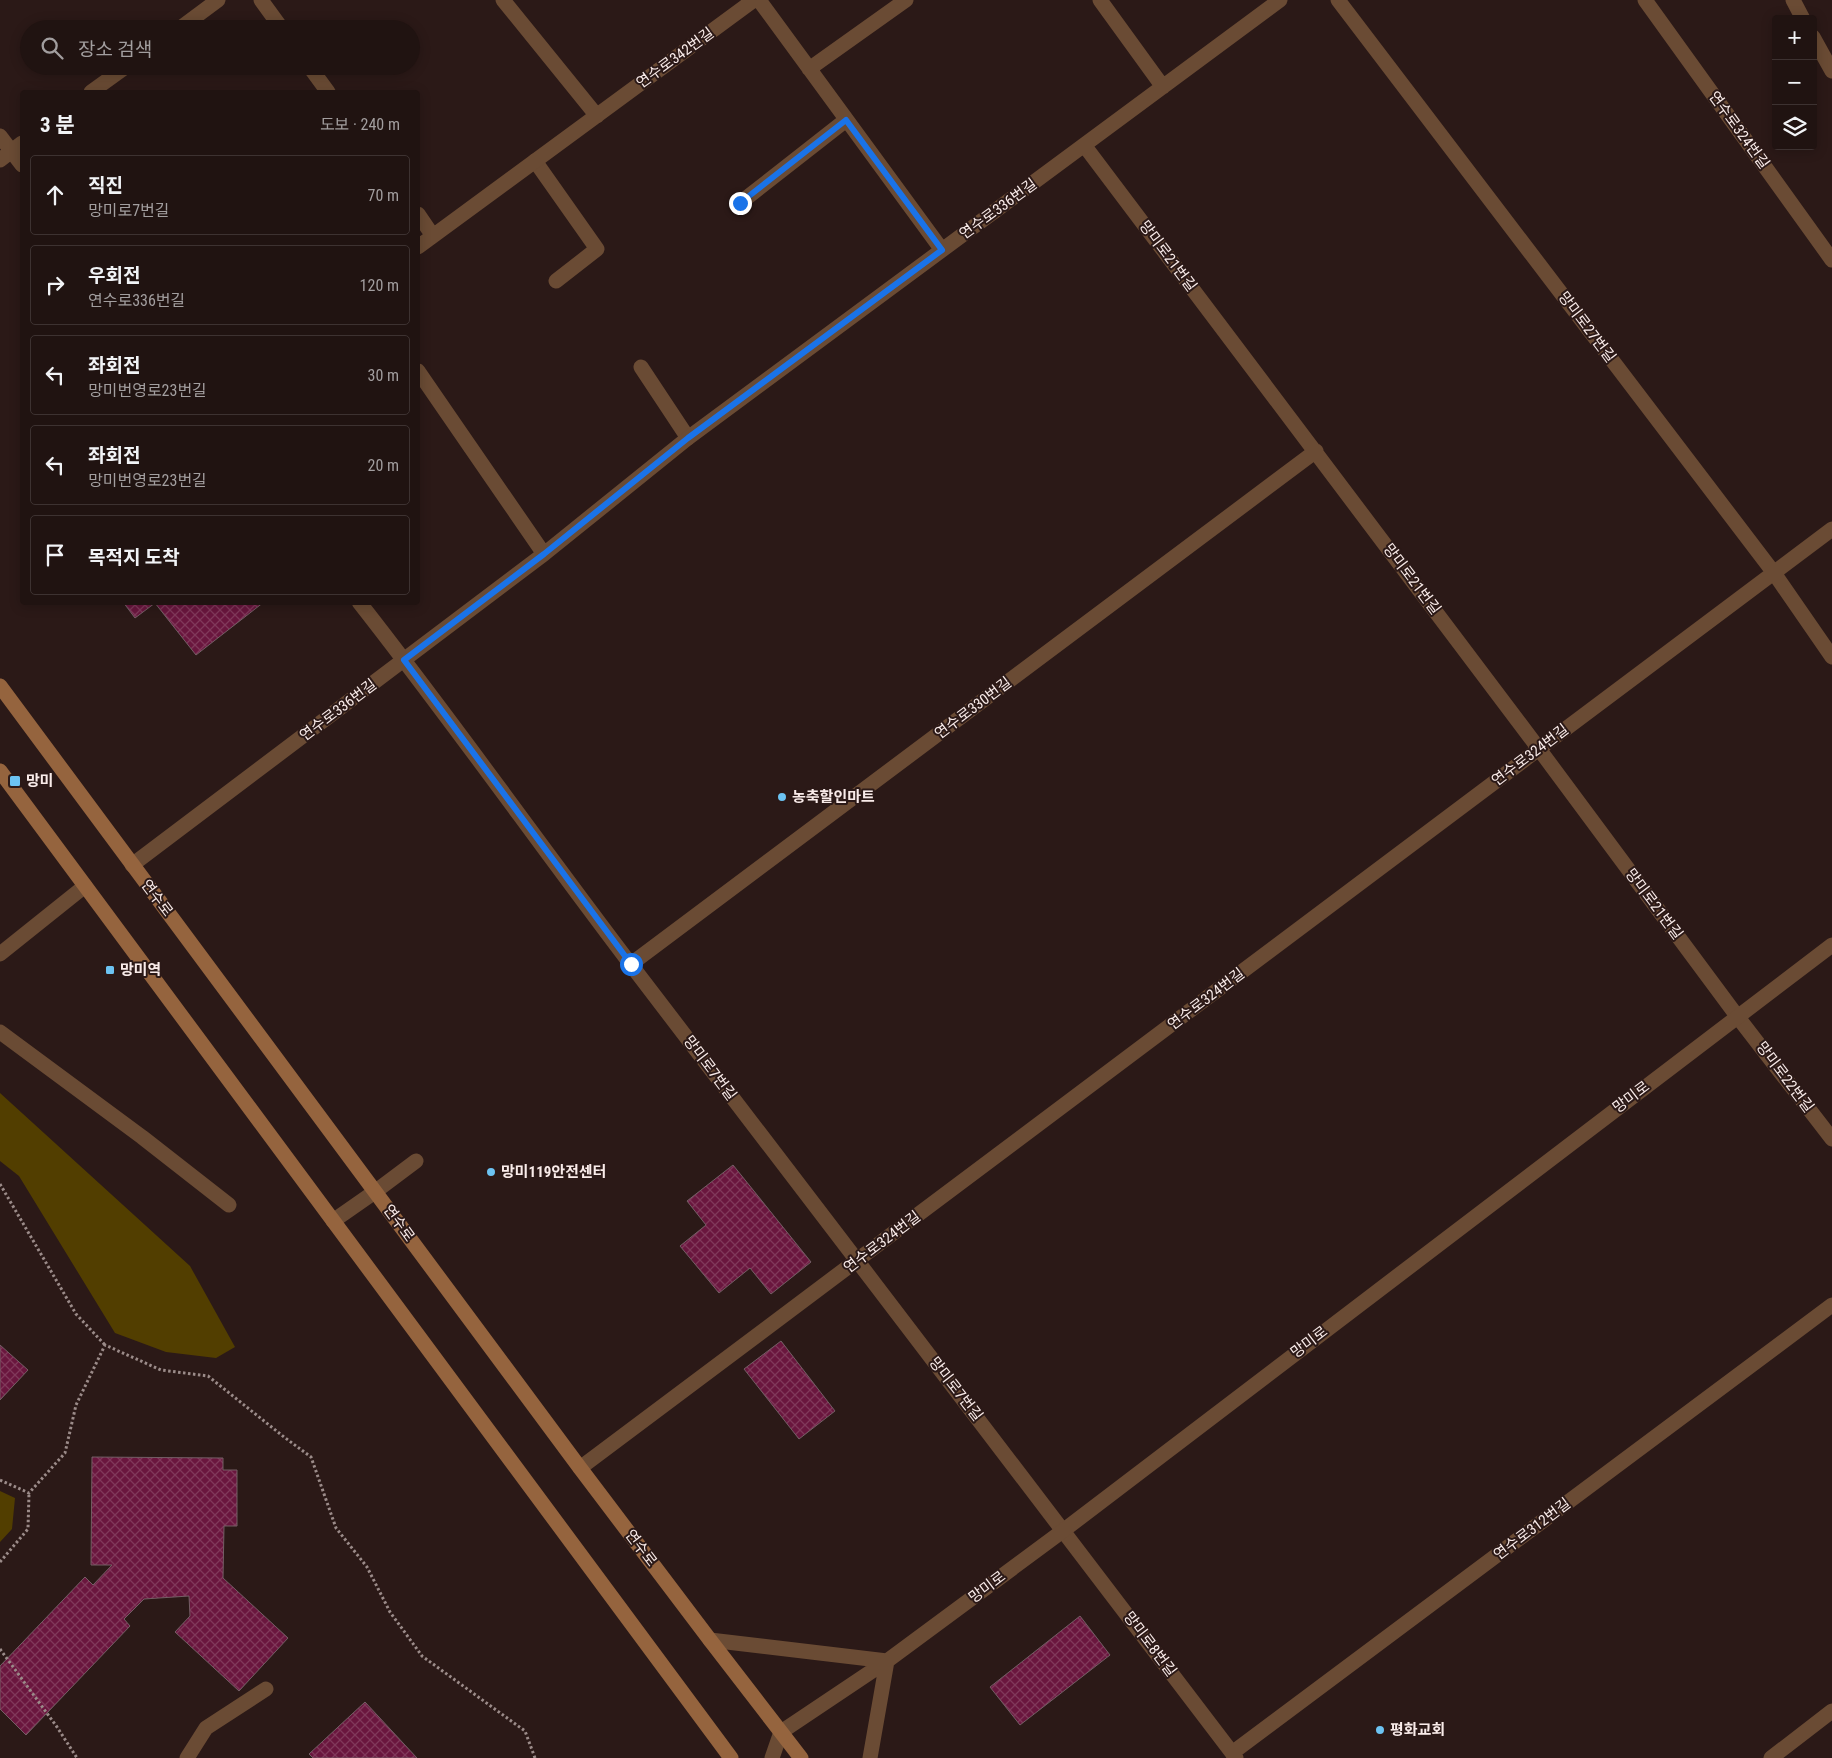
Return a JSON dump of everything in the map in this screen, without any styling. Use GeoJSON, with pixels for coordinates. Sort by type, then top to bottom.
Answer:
{"type":"FeatureCollection","features":[{"type":"Feature","properties":{"kind":"main road","name":"연수로"},"geometry":{"type":"LineString","coordinates":[[0,686],[580,1468],[801,1758]]}},
{"type":"Feature","properties":{"kind":"main road"},"geometry":{"type":"LineString","coordinates":[[0,771],[731,1758]]}},
{"type":"Feature","properties":{"kind":"street"},"geometry":{"type":"LineString","coordinates":[[190,20],[218,0]]}},
{"type":"Feature","properties":{"kind":"street"},"geometry":{"type":"LineString","coordinates":[[261,0],[275,20]]}},
{"type":"Feature","properties":{"kind":"street"},"geometry":{"type":"LineString","coordinates":[[503,0],[596,116]]}},
{"type":"Feature","properties":{"kind":"street","name":"연수로342번길"},"geometry":{"type":"LineString","coordinates":[[420,246],[754,0]]}},
{"type":"Feature","properties":{"kind":"street"},"geometry":{"type":"LineString","coordinates":[[759,0],[942,250]]}},
{"type":"Feature","properties":{"kind":"street"},"geometry":{"type":"LineString","coordinates":[[809,69],[906,0]]}},
{"type":"Feature","properties":{"kind":"street"},"geometry":{"type":"LineString","coordinates":[[1100,0],[1163,87]]}},
{"type":"Feature","properties":{"kind":"street","name":"연수로336번길"},"geometry":{"type":"LineString","coordinates":[[132,865],[544,554],[688,438],[1280,0]]}},
{"type":"Feature","properties":{"kind":"street","name":"망미로27번길"},"geometry":{"type":"LineString","coordinates":[[1338,0],[1774,573],[1832,657]]}},
{"type":"Feature","properties":{"kind":"street","name":"연수로324번길"},"geometry":{"type":"LineString","coordinates":[[1646,0],[1832,260]]}},
{"type":"Feature","properties":{"kind":"street"},"geometry":{"type":"LineString","coordinates":[[1794,0],[1801,15]]}},
{"type":"Feature","properties":{"kind":"street"},"geometry":{"type":"LineString","coordinates":[[1817,44],[1832,71]]}},
{"type":"Feature","properties":{"kind":"street"},"geometry":{"type":"LineString","coordinates":[[95,90],[115,75]]}},
{"type":"Feature","properties":{"kind":"street"},"geometry":{"type":"LineString","coordinates":[[316,75],[327,90]]}},
{"type":"Feature","properties":{"kind":"street"},"geometry":{"type":"LineString","coordinates":[[740,203],[846,120]]}},
{"type":"Feature","properties":{"kind":"street"},"geometry":{"type":"LineString","coordinates":[[0,136],[20,162]]}},
{"type":"Feature","properties":{"kind":"street","name":"망미로21번길"},"geometry":{"type":"LineString","coordinates":[[1084,145],[1316,451],[1737,1016]]}},
{"type":"Feature","properties":{"kind":"street"},"geometry":{"type":"LineString","coordinates":[[535,161],[597,249],[556,281]]}},
{"type":"Feature","properties":{"kind":"street"},"geometry":{"type":"LineString","coordinates":[[420,217],[433,236]]}},
{"type":"Feature","properties":{"kind":"street"},"geometry":{"type":"LineString","coordinates":[[641,366],[688,438]]}},
{"type":"Feature","properties":{"kind":"street"},"geometry":{"type":"LineString","coordinates":[[420,374],[544,554]]}},
{"type":"Feature","properties":{"kind":"street","name":"연수로330번길"},"geometry":{"type":"LineString","coordinates":[[631,964],[1316,451]]}},
{"type":"Feature","properties":{"kind":"street","name":"연수로324번길"},"geometry":{"type":"LineString","coordinates":[[580,1468],[1832,529]]}},
{"type":"Feature","properties":{"kind":"street","name":"망미로7번길"},"geometry":{"type":"LineString","coordinates":[[362,605],[631,964],[1064,1530]]}},
{"type":"Feature","properties":{"kind":"street"},"geometry":{"type":"LineString","coordinates":[[0,954],[85,886]]}},
{"type":"Feature","properties":{"kind":"street","name":"망미로"},"geometry":{"type":"LineString","coordinates":[[781,1732],[887,1660],[1064,1530],[1832,945]]}},
{"type":"Feature","properties":{"kind":"street","name":"망미로22번길"},"geometry":{"type":"LineString","coordinates":[[1737,1016],[1832,1139]]}},
{"type":"Feature","properties":{"kind":"street"},"geometry":{"type":"LineString","coordinates":[[0,1032],[142,1137],[229,1205]]}},
{"type":"Feature","properties":{"kind":"street"},"geometry":{"type":"LineString","coordinates":[[333,1221],[416,1161]]}},
{"type":"Feature","properties":{"kind":"street","name":"연수로312번길"},"geometry":{"type":"LineString","coordinates":[[1234,1755],[1832,1305]]}},
{"type":"Feature","properties":{"kind":"street","name":"망미로8번길"},"geometry":{"type":"LineString","coordinates":[[1064,1530],[1234,1755]]}},
{"type":"Feature","properties":{"kind":"street"},"geometry":{"type":"LineString","coordinates":[[710,1640],[887,1660],[870,1758]]}},
{"type":"Feature","properties":{"kind":"street"},"geometry":{"type":"LineString","coordinates":[[187,1758],[206,1728],[266,1689]]}},
{"type":"Feature","properties":{"kind":"street"},"geometry":{"type":"LineString","coordinates":[[1771,1758],[1832,1711]]}},
{"type":"Feature","properties":{"kind":"street"},"geometry":{"type":"LineString","coordinates":[[772,1758],[781,1732]]}},
{"type":"Feature","properties":{"kind":"path"},"geometry":{"type":"LineString","coordinates":[[0,1184],[76,1314],[105,1346],[161,1370],[208,1376],[311,1457],[336,1528],[367,1568],[390,1612],[422,1656],[525,1731],[535,1758]]}},
{"type":"Feature","properties":{"kind":"path"},"geometry":{"type":"LineString","coordinates":[[0,1562],[28,1529],[29,1493],[65,1453],[76,1405],[105,1346]]}},
{"type":"Feature","properties":{"kind":"path"},"geometry":{"type":"LineString","coordinates":[[0,1480],[29,1493]]}},
{"type":"Feature","properties":{"kind":"path"},"geometry":{"type":"LineString","coordinates":[[0,1649],[57,1727],[77,1758]]}},
{"type":"Feature","properties":{"kind":"shaded area"},"geometry":{"type":"Polygon","coordinates":[[[0,1093],[190,1266],[235,1347],[216,1358],[166,1352],[115,1333],[19,1176],[0,1161],[0,1093]]]}},
{"type":"Feature","properties":{"kind":"shaded area"},"geometry":{"type":"Polygon","coordinates":[[[0,1491],[15,1498],[12,1529],[0,1542],[0,1491]]]}},
{"type":"Feature","properties":{"kind":"building"},"geometry":{"type":"Polygon","coordinates":[[[125,605],[152,605],[135,618],[125,605]]]}},
{"type":"Feature","properties":{"kind":"building"},"geometry":{"type":"Polygon","coordinates":[[[157,605],[260,605],[196,655],[157,605]]]}},
{"type":"Feature","properties":{"kind":"building"},"geometry":{"type":"Polygon","coordinates":[[[733,1165],[811,1262],[771,1294],[750,1268],[719,1293],[680,1246],[706,1225],[687,1201],[733,1165]]]}},
{"type":"Feature","properties":{"kind":"building"},"geometry":{"type":"Polygon","coordinates":[[[781,1341],[835,1411],[799,1439],[744,1369],[781,1341]]]}},
{"type":"Feature","properties":{"kind":"building"},"geometry":{"type":"Polygon","coordinates":[[[0,1345],[28,1370],[0,1400],[0,1345]]]}},
{"type":"Feature","properties":{"kind":"building"},"geometry":{"type":"Polygon","coordinates":[[[92,1457],[223,1458],[223,1470],[237,1470],[237,1526],[224,1526],[223,1578],[288,1638],[239,1691],[175,1632],[190,1616],[189,1596],[144,1599],[124,1619],[130,1626],[26,1735],[0,1709],[0,1666],[85,1577],[93,1585],[112,1565],[91,1565],[92,1457]]]}},
{"type":"Feature","properties":{"kind":"building"},"geometry":{"type":"Polygon","coordinates":[[[1080,1616],[1110,1655],[1020,1725],[990,1687],[1080,1616]]]}},
{"type":"Feature","properties":{"kind":"building"},"geometry":{"type":"Polygon","coordinates":[[[365,1702],[417,1758],[313,1758],[309,1754],[365,1702]]]}},
{"type":"Feature","properties":{"kind":"place","name":"망미"},"geometry":{"type":"Point","coordinates":[15,781]}},
{"type":"Feature","properties":{"kind":"place","name":"농축할인마트"},"geometry":{"type":"Point","coordinates":[782,797]}},
{"type":"Feature","properties":{"kind":"place","name":"망미역"},"geometry":{"type":"Point","coordinates":[110,970]}},
{"type":"Feature","properties":{"kind":"place","name":"망미119안전센터"},"geometry":{"type":"Point","coordinates":[491,1172]}},
{"type":"Feature","properties":{"kind":"place","name":"평화교회"},"geometry":{"type":"Point","coordinates":[1380,1730]}},
{"type":"Feature","properties":{"kind":"route"},"geometry":{"type":"LineString","coordinates":[[631,964],[404,660],[544,554],[688,438],[942,250],[846,120],[740,203]]}}]}
